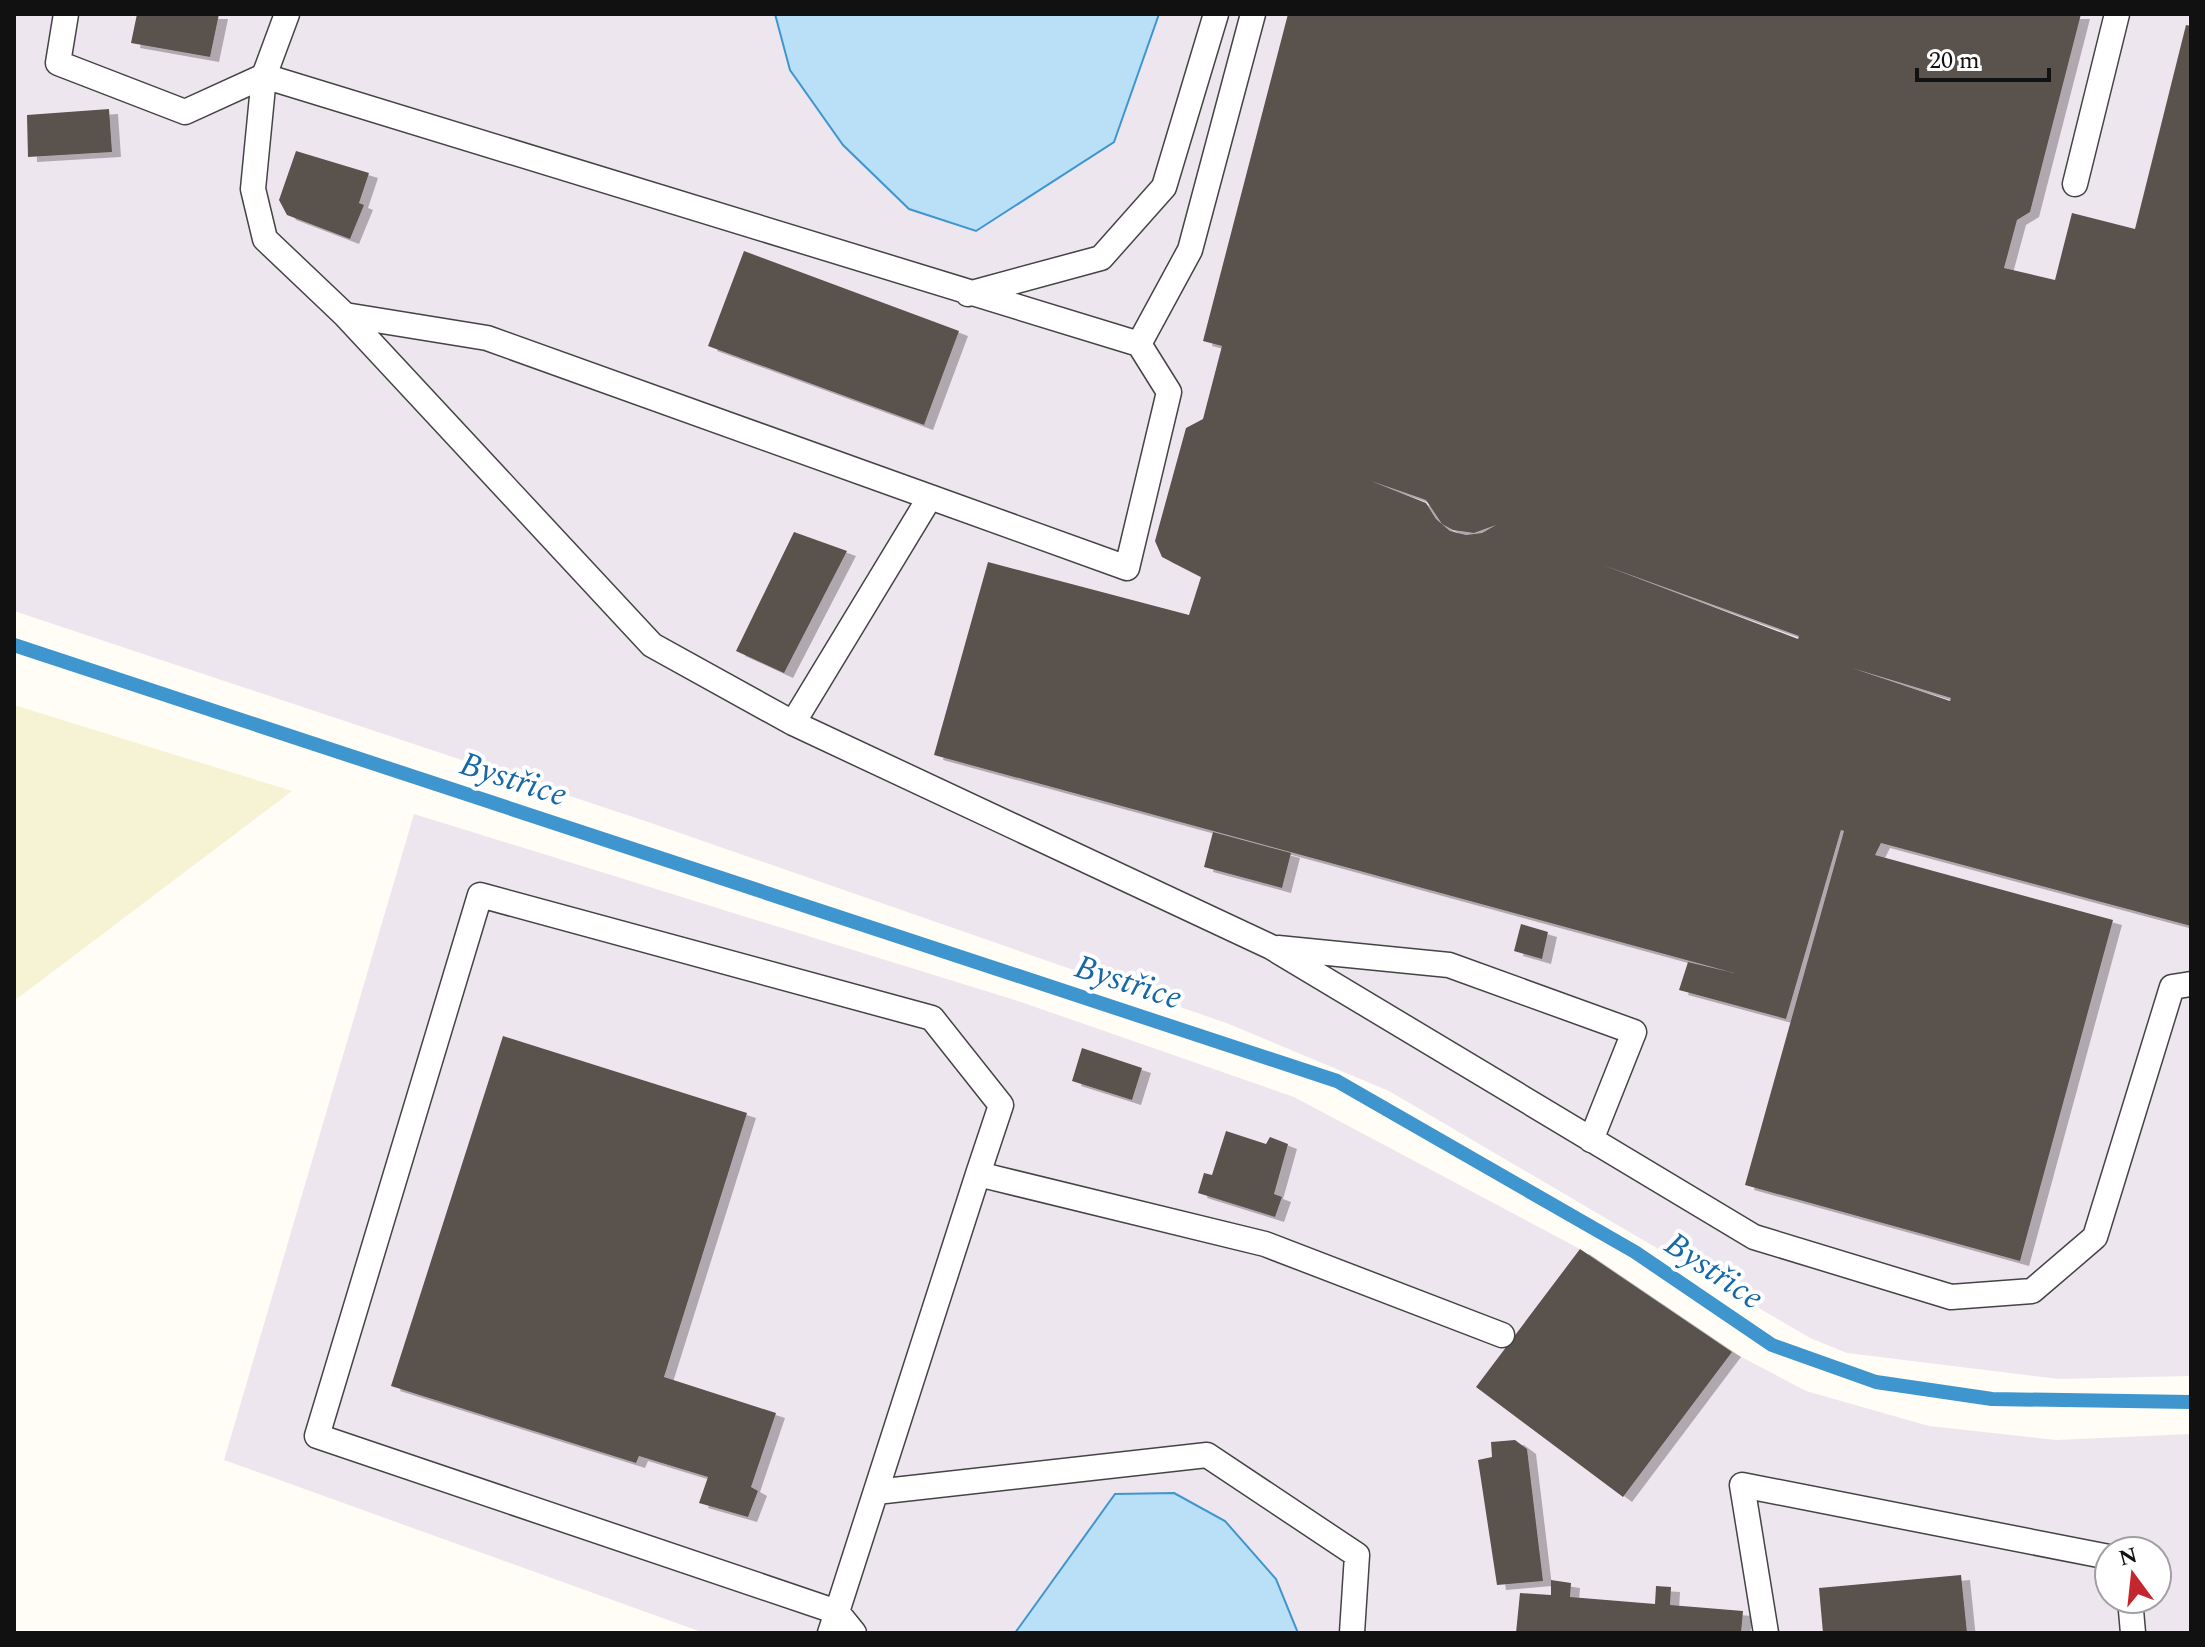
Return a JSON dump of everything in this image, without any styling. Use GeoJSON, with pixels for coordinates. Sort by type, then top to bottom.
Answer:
{"type":"FeatureCollection","features":[{"type":"Feature","properties":{"kind":"lane"},"geometry":{"type":"LineString","coordinates":[[66,14],[58,63],[185,112],[264,76],[1139,344],[1169,392],[1127,568],[487,338],[345,315]]}},
{"type":"Feature","properties":{"kind":"lane"},"geometry":{"type":"LineString","coordinates":[[287,14],[264,76],[253,189],[265,239],[345,315],[652,645],[793,723],[1271,947],[1754,1237],[1951,1297],[2032,1291],[2095,1237],[2172,987],[2191,984]]}},
{"type":"Feature","properties":{"kind":"lane"},"geometry":{"type":"LineString","coordinates":[[968,294],[1101,258],[1143,211],[1164,187],[1216,14]]}},
{"type":"Feature","properties":{"kind":"lane"},"geometry":{"type":"LineString","coordinates":[[1139,344],[1190,250],[1253,14]]}},
{"type":"Feature","properties":{"kind":"lane"},"geometry":{"type":"LineString","coordinates":[[2075,184],[2117,14]]}},
{"type":"Feature","properties":{"kind":"lane"},"geometry":{"type":"LineString","coordinates":[[793,723],[930,497]]}},
{"type":"Feature","properties":{"kind":"lane"},"geometry":{"type":"LineString","coordinates":[[833,1622],[1001,1105],[932,1018],[480,895],[317,1436],[833,1622],[854,1633]]}},
{"type":"Feature","properties":{"kind":"lane"},"geometry":{"type":"LineString","coordinates":[[1271,947],[1449,965],[1634,1032],[1591,1140]]}},
{"type":"Feature","properties":{"kind":"lane"},"geometry":{"type":"LineString","coordinates":[[978,1174],[1265,1244],[1502,1335]]}},
{"type":"Feature","properties":{"kind":"lane"},"geometry":{"type":"LineString","coordinates":[[876,1492],[1207,1455],[1357,1555],[1352,1633]]}},
{"type":"Feature","properties":{"kind":"lane"},"geometry":{"type":"LineString","coordinates":[[1766,1633],[1742,1485],[2093,1554]]}},
{"type":"Feature","properties":{"kind":"shaded area"},"geometry":{"type":"Polygon","coordinates":[[[14,14],[2191,14],[2191,1376],[2059,1379],[1847,1353],[1810,1338],[1389,1091],[1229,1024],[651,823],[14,611],[14,14]]]}},
{"type":"Feature","properties":{"kind":"shaded area"},"geometry":{"type":"Polygon","coordinates":[[[14,705],[292,791],[14,1001],[14,705]]]}},
{"type":"Feature","properties":{"kind":"shaded area"},"geometry":{"type":"Polygon","coordinates":[[[414,814],[1021,1002],[1294,1097],[1580,1249],[1732,1352],[1806,1391],[1929,1426],[2056,1440],[2191,1434],[2191,1633],[704,1633],[224,1460],[414,814]]]}},
{"type":"Feature","properties":{"kind":"water"},"geometry":{"type":"Polygon","coordinates":[[[775,14],[1159,14],[1114,142],[976,231],[909,209],[843,145],[790,70],[775,14]]]}},
{"type":"Feature","properties":{"kind":"water"},"geometry":{"type":"Polygon","coordinates":[[[1174,1493],[1225,1521],[1276,1579],[1298,1633],[1015,1633],[1115,1494],[1174,1493]]]}},
{"type":"Feature","properties":{"kind":"building"},"geometry":{"type":"Polygon","coordinates":[[[137,14],[219,14],[210,57],[131,43],[137,14]]]}},
{"type":"Feature","properties":{"kind":"building"},"geometry":{"type":"Polygon","coordinates":[[[1288,14],[2081,14],[2030,212],[2017,220],[2004,268],[2055,280],[2072,213],[2135,229],[2186,25],[2191,26],[2191,926],[1881,843],[1875,855],[2113,920],[2020,1261],[1745,1185],[1844,831],[1841,830],[1786,1019],[1679,990],[1688,962],[1734,973],[934,755],[988,562],[1189,615],[1201,577],[1162,557],[1155,541],[1186,428],[1203,419],[1222,346],[1203,341],[1288,14]],[[1371,481],[1426,503],[1436,519],[1450,531],[1466,535],[1482,533],[1496,525],[1474,533],[1453,530],[1442,524],[1426,500],[1371,481]],[[1603,565],[1798,639],[1799,636],[1603,565]],[[1852,668],[1950,701],[1951,698],[1852,668]]]}},
{"type":"Feature","properties":{"kind":"building"},"geometry":{"type":"Polygon","coordinates":[[[109,109],[112,152],[28,157],[27,115],[109,109]]]}},
{"type":"Feature","properties":{"kind":"building"},"geometry":{"type":"Polygon","coordinates":[[[296,151],[369,173],[359,203],[364,205],[350,239],[287,215],[279,200],[296,151]]]}},
{"type":"Feature","properties":{"kind":"building"},"geometry":{"type":"Polygon","coordinates":[[[744,251],[959,331],[924,425],[708,346],[744,251]]]}},
{"type":"Feature","properties":{"kind":"building"},"geometry":{"type":"Polygon","coordinates":[[[794,532],[847,551],[784,673],[736,651],[794,532]]]}},
{"type":"Feature","properties":{"kind":"building"},"geometry":{"type":"Polygon","coordinates":[[[1213,832],[1291,853],[1282,888],[1204,867],[1213,832]]]}},
{"type":"Feature","properties":{"kind":"building"},"geometry":{"type":"Polygon","coordinates":[[[1521,924],[1548,932],[1542,959],[1514,951],[1521,924]]]}},
{"type":"Feature","properties":{"kind":"building"},"geometry":{"type":"Polygon","coordinates":[[[503,1036],[747,1113],[664,1377],[776,1413],[751,1487],[758,1491],[748,1517],[699,1503],[708,1477],[639,1456],[636,1463],[391,1386],[503,1036]]]}},
{"type":"Feature","properties":{"kind":"building"},"geometry":{"type":"Polygon","coordinates":[[[1082,1048],[1142,1068],[1132,1100],[1072,1081],[1082,1048]]]}},
{"type":"Feature","properties":{"kind":"building"},"geometry":{"type":"Polygon","coordinates":[[[1226,1131],[1266,1144],[1270,1137],[1288,1144],[1274,1194],[1282,1197],[1275,1217],[1198,1193],[1204,1173],[1212,1175],[1226,1131]]]}},
{"type":"Feature","properties":{"kind":"building"},"geometry":{"type":"Polygon","coordinates":[[[1580,1249],[1732,1352],[1623,1497],[1476,1387],[1580,1249]]]}},
{"type":"Feature","properties":{"kind":"building"},"geometry":{"type":"Polygon","coordinates":[[[1515,1440],[1527,1449],[1543,1581],[1497,1585],[1478,1460],[1492,1457],[1491,1442],[1515,1440]]]}},
{"type":"Feature","properties":{"kind":"building"},"geometry":{"type":"Polygon","coordinates":[[[1961,1575],[1967,1633],[1823,1633],[1819,1588],[1961,1575]]]}},
{"type":"Feature","properties":{"kind":"building"},"geometry":{"type":"Polygon","coordinates":[[[1551,1580],[1571,1583],[1570,1597],[1655,1604],[1656,1586],[1671,1587],[1670,1605],[1743,1611],[1741,1633],[1516,1633],[1520,1593],[1551,1595],[1551,1580]]]}},
{"type":"Feature","properties":{"kind":"waterway","name":"Bystřice"},"geometry":{"type":"LineString","coordinates":[[14,645],[1337,1081],[1635,1252],[1772,1345],[1876,1382],[1992,1399],[2191,1402]]}}]}
